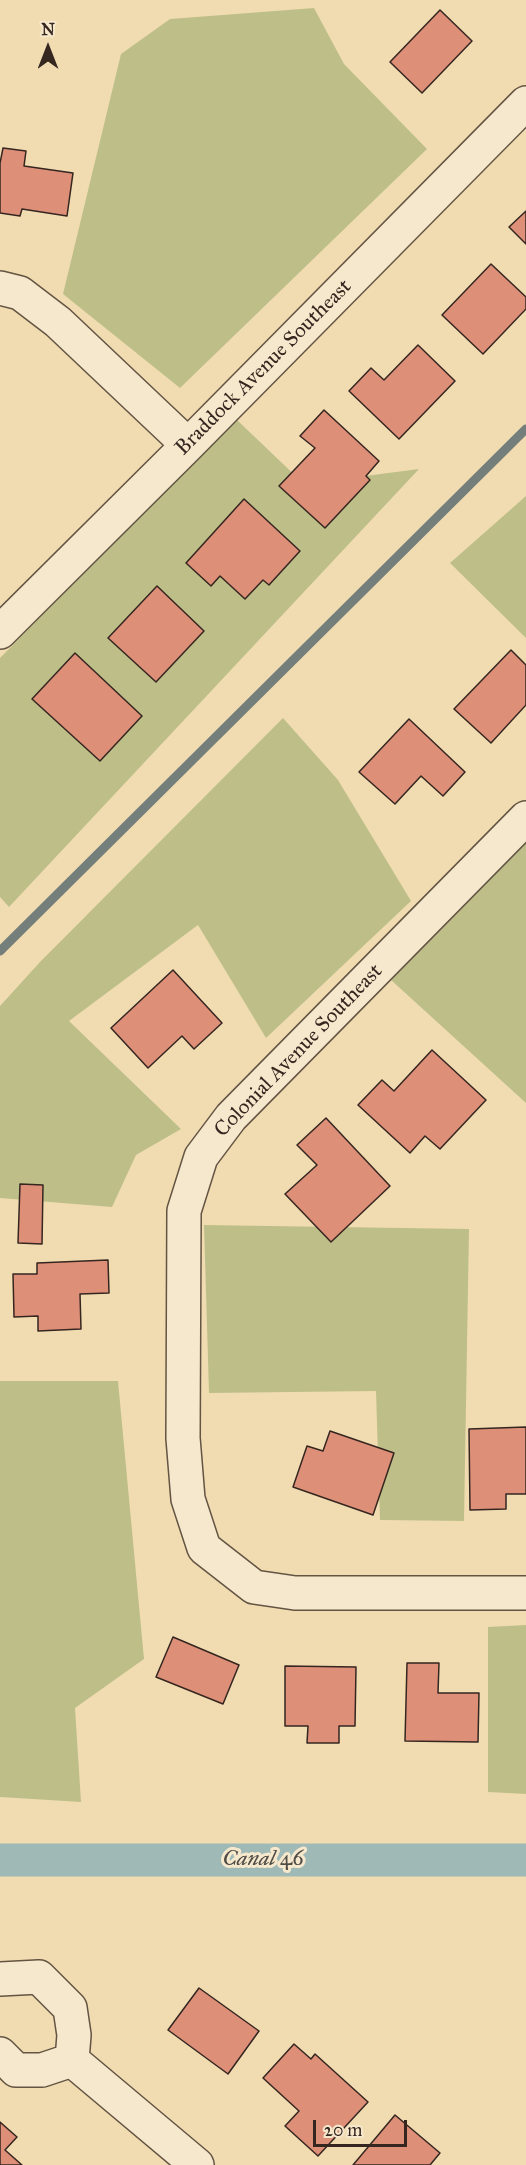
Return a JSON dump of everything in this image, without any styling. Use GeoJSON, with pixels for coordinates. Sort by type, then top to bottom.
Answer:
{"type":"FeatureCollection","features":[{"type":"Feature","properties":{"kind":"street","name":"Braddock Avenue Southeast"},"geometry":{"type":"LineString","coordinates":[[0,632],[526,103]]}},
{"type":"Feature","properties":{"kind":"street"},"geometry":{"type":"LineString","coordinates":[[0,288],[20,293],[58,322],[188,445]]}},
{"type":"Feature","properties":{"kind":"street","name":"Colonial Avenue Southeast"},"geometry":{"type":"LineString","coordinates":[[526,818],[231,1117],[201,1156],[184,1211],[183,1438],[188,1499],[204,1548],[254,1587],[295,1593],[526,1593]]}},
{"type":"Feature","properties":{"kind":"street"},"geometry":{"type":"LineString","coordinates":[[0,1979],[39,1977],[70,2008],[74,2035],[72,2060]]}},
{"type":"Feature","properties":{"kind":"street"},"geometry":{"type":"LineString","coordinates":[[0,2054],[16,2070],[42,2070],[72,2060]]}},
{"type":"Feature","properties":{"kind":"street"},"geometry":{"type":"LineString","coordinates":[[72,2060],[197,2165]]}},
{"type":"Feature","properties":{"kind":"green space"},"geometry":{"type":"Polygon","coordinates":[[[314,8],[344,64],[427,149],[180,388],[63,294],[121,54],[170,19],[314,8]]]}},
{"type":"Feature","properties":{"kind":"green space"},"geometry":{"type":"Polygon","coordinates":[[[236,419],[304,484],[419,469],[9,907],[0,897],[0,658],[236,419]]]}},
{"type":"Feature","properties":{"kind":"green space"},"geometry":{"type":"Polygon","coordinates":[[[526,496],[526,638],[450,563],[526,496]]]}},
{"type":"Feature","properties":{"kind":"green space"},"geometry":{"type":"Polygon","coordinates":[[[283,718],[338,780],[411,901],[266,1038],[198,925],[69,1021],[181,1129],[136,1155],[112,1207],[0,1198],[0,1006],[40,962],[283,718]]]}},
{"type":"Feature","properties":{"kind":"green space"},"geometry":{"type":"Polygon","coordinates":[[[526,843],[526,1103],[391,980],[526,843]]]}},
{"type":"Feature","properties":{"kind":"green space"},"geometry":{"type":"Polygon","coordinates":[[[204,1225],[469,1229],[464,1521],[380,1520],[376,1391],[209,1393],[204,1225]]]}},
{"type":"Feature","properties":{"kind":"green space"},"geometry":{"type":"Polygon","coordinates":[[[0,1381],[118,1381],[144,1659],[75,1708],[81,1802],[0,1797],[0,1381]]]}},
{"type":"Feature","properties":{"kind":"green space"},"geometry":{"type":"Polygon","coordinates":[[[526,1625],[526,1794],[488,1792],[488,1627],[526,1625]]]}},
{"type":"Feature","properties":{"kind":"building"},"geometry":{"type":"Polygon","coordinates":[[[440,10],[472,41],[422,93],[390,62],[440,10]]]}},
{"type":"Feature","properties":{"kind":"building"},"geometry":{"type":"Polygon","coordinates":[[[3,148],[26,151],[24,166],[73,173],[67,216],[22,209],[20,216],[0,213],[0,163],[3,148]]]}},
{"type":"Feature","properties":{"kind":"building"},"geometry":{"type":"Polygon","coordinates":[[[526,211],[526,244],[509,227],[526,211]]]}},
{"type":"Feature","properties":{"kind":"building"},"geometry":{"type":"Polygon","coordinates":[[[491,264],[526,297],[526,309],[483,354],[442,315],[491,264]]]}},
{"type":"Feature","properties":{"kind":"building"},"geometry":{"type":"Polygon","coordinates":[[[418,345],[455,381],[399,439],[349,391],[371,368],[384,380],[418,345]]]}},
{"type":"Feature","properties":{"kind":"building"},"geometry":{"type":"Polygon","coordinates":[[[324,410],[379,461],[366,476],[370,480],[325,528],[279,486],[315,448],[300,436],[324,410]]]}},
{"type":"Feature","properties":{"kind":"building"},"geometry":{"type":"Polygon","coordinates":[[[244,499],[300,551],[269,585],[263,580],[245,599],[220,576],[211,586],[186,563],[244,499]]]}},
{"type":"Feature","properties":{"kind":"building"},"geometry":{"type":"Polygon","coordinates":[[[157,586],[204,631],[156,682],[108,638],[157,586]]]}},
{"type":"Feature","properties":{"kind":"building"},"geometry":{"type":"Polygon","coordinates":[[[511,650],[526,665],[526,705],[491,743],[454,709],[511,650]]]}},
{"type":"Feature","properties":{"kind":"building"},"geometry":{"type":"Polygon","coordinates":[[[75,653],[142,716],[100,761],[32,699],[75,653]]]}},
{"type":"Feature","properties":{"kind":"building"},"geometry":{"type":"Polygon","coordinates":[[[409,719],[465,772],[443,796],[421,776],[395,804],[359,772],[409,719]]]}},
{"type":"Feature","properties":{"kind":"building"},"geometry":{"type":"Polygon","coordinates":[[[173,970],[222,1023],[194,1049],[182,1036],[148,1068],[111,1028],[173,970]]]}},
{"type":"Feature","properties":{"kind":"building"},"geometry":{"type":"Polygon","coordinates":[[[432,1050],[486,1100],[440,1149],[425,1136],[410,1153],[358,1105],[382,1080],[394,1091],[432,1050]]]}},
{"type":"Feature","properties":{"kind":"building"},"geometry":{"type":"Polygon","coordinates":[[[326,1118],[390,1186],[331,1242],[285,1194],[317,1165],[297,1145],[326,1118]]]}},
{"type":"Feature","properties":{"kind":"building"},"geometry":{"type":"Polygon","coordinates":[[[20,1184],[43,1185],[42,1244],[18,1243],[20,1184]]]}},
{"type":"Feature","properties":{"kind":"building"},"geometry":{"type":"Polygon","coordinates":[[[108,1260],[109,1293],[80,1294],[81,1329],[38,1331],[38,1316],[14,1317],[13,1274],[37,1274],[37,1263],[108,1260]]]}},
{"type":"Feature","properties":{"kind":"building"},"geometry":{"type":"Polygon","coordinates":[[[526,1427],[526,1494],[506,1494],[506,1509],[470,1510],[469,1429],[526,1427]]]}},
{"type":"Feature","properties":{"kind":"building"},"geometry":{"type":"Polygon","coordinates":[[[330,1431],[394,1453],[373,1515],[293,1487],[307,1446],[323,1451],[330,1431]]]}},
{"type":"Feature","properties":{"kind":"building"},"geometry":{"type":"Polygon","coordinates":[[[173,1637],[239,1665],[223,1704],[156,1677],[173,1637]]]}},
{"type":"Feature","properties":{"kind":"building"},"geometry":{"type":"Polygon","coordinates":[[[407,1663],[439,1663],[438,1693],[479,1693],[478,1742],[405,1741],[407,1663]]]}},
{"type":"Feature","properties":{"kind":"building"},"geometry":{"type":"Polygon","coordinates":[[[285,1666],[356,1667],[355,1726],[339,1726],[339,1743],[307,1743],[308,1726],[285,1726],[285,1666]]]}},
{"type":"Feature","properties":{"kind":"building"},"geometry":{"type":"Polygon","coordinates":[[[199,1988],[259,2031],[228,2074],[168,2030],[199,1988]]]}},
{"type":"Feature","properties":{"kind":"building"},"geometry":{"type":"Polygon","coordinates":[[[294,2044],[311,2059],[315,2054],[368,2102],[318,2156],[285,2126],[299,2111],[263,2078],[294,2044]]]}},
{"type":"Feature","properties":{"kind":"building"},"geometry":{"type":"Polygon","coordinates":[[[395,2115],[440,2153],[430,2165],[353,2165],[395,2115]]]}},
{"type":"Feature","properties":{"kind":"building"},"geometry":{"type":"Polygon","coordinates":[[[0,2122],[17,2137],[5,2150],[22,2165],[0,2165],[0,2122]]]}},
{"type":"Feature","properties":{"kind":"waterway"},"geometry":{"type":"LineString","coordinates":[[0,951],[526,429]]}},
{"type":"Feature","properties":{"kind":"waterway","name":"Canal 46"},"geometry":{"type":"LineString","coordinates":[[0,1860],[526,1860]]}}]}
